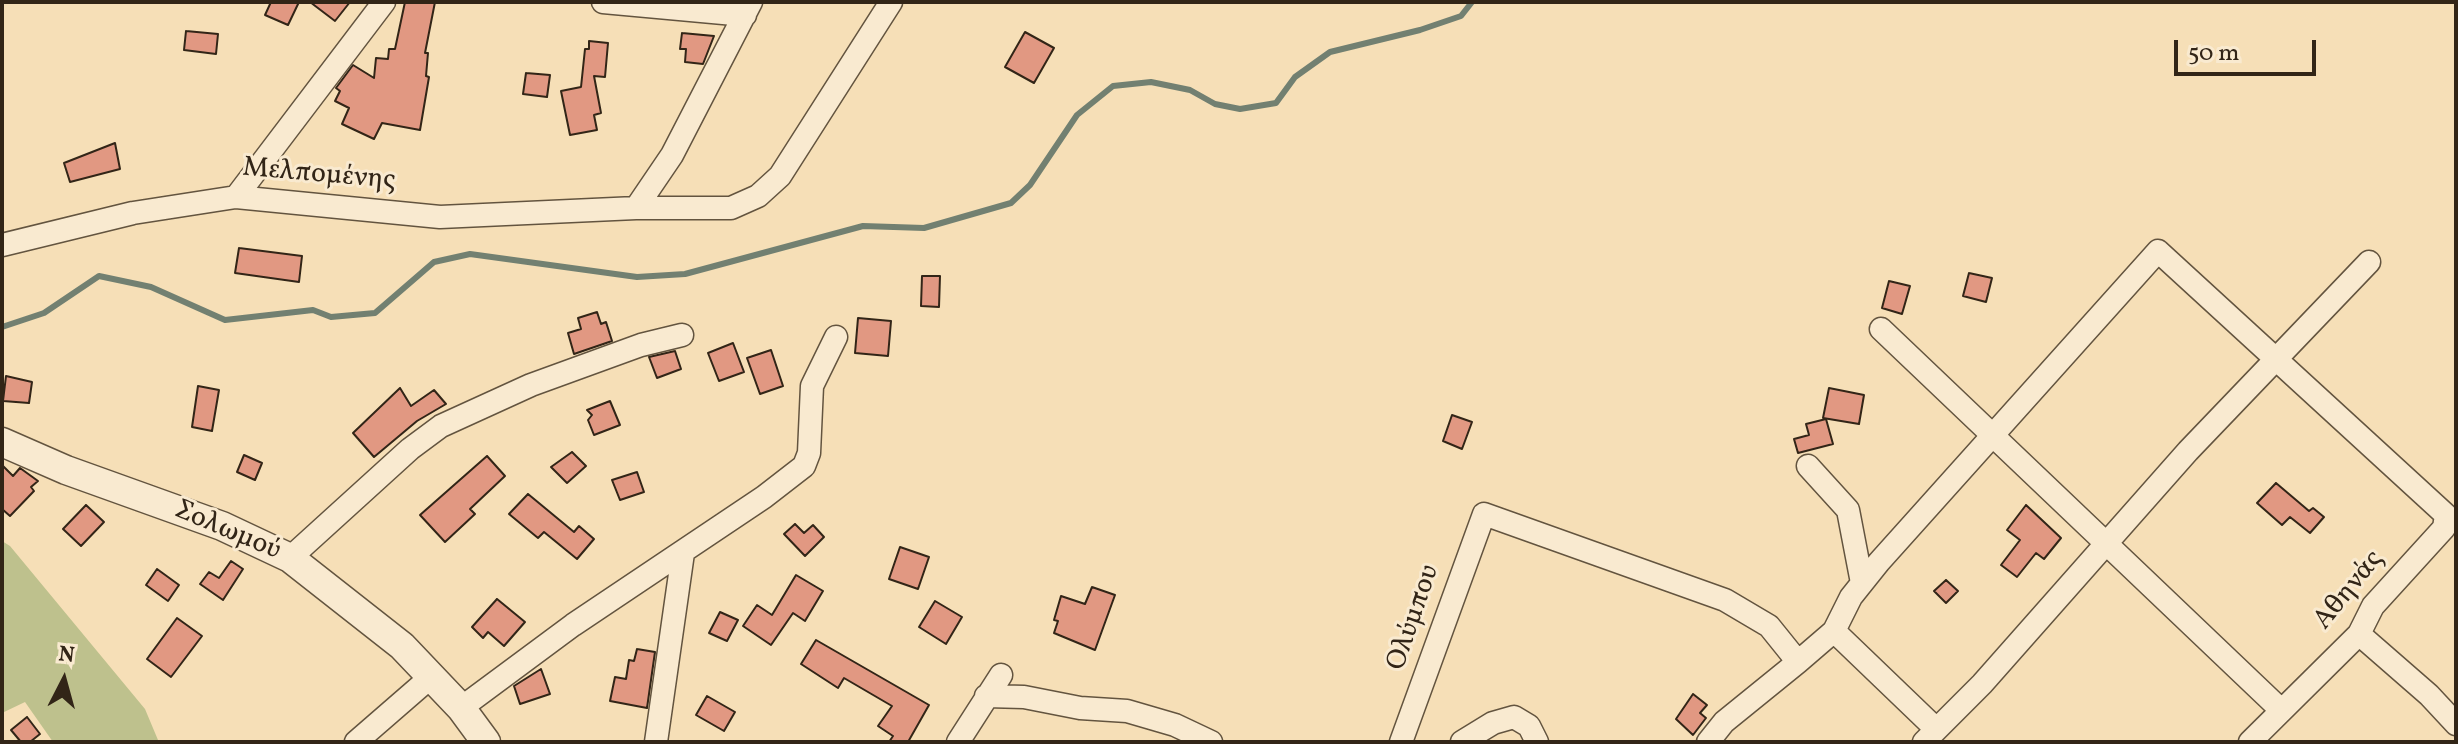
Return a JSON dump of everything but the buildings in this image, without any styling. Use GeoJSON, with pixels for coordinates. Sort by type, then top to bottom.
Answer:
{"type":"FeatureCollection","features":[{"type":"Feature","properties":{"kind":"street"},"geometry":{"type":"LineString","coordinates":[[236,197],[384,2]]}},
{"type":"Feature","properties":{"kind":"street"},"geometry":{"type":"LineString","coordinates":[[603,2],[748,9],[672,155],[636,208]]}},
{"type":"Feature","properties":{"kind":"street","name":"Μελπομένης"},"geometry":{"type":"LineString","coordinates":[[2,245],[133,213],[236,197],[440,217],[636,208],[731,208],[758,196],[780,176],[891,2]]}},
{"type":"Feature","properties":{"kind":"street"},"geometry":{"type":"LineString","coordinates":[[1708,742],[1724,722],[1834,631],[1862,583],[2158,251],[2277,360]]}},
{"type":"Feature","properties":{"kind":"street"},"geometry":{"type":"LineString","coordinates":[[1834,631],[1930,735],[1982,684],[2105,543],[2369,262]]}},
{"type":"Feature","properties":{"kind":"street"},"geometry":{"type":"LineString","coordinates":[[1881,329],[2280,709]]}},
{"type":"Feature","properties":{"kind":"street"},"geometry":{"type":"LineString","coordinates":[[290,558],[410,449],[441,426],[531,385],[641,345],[682,335]]}},
{"type":"Feature","properties":{"kind":"street"},"geometry":{"type":"LineString","coordinates":[[461,708],[573,625],[683,553],[804,466],[809,453],[812,386],[836,337]]}},
{"type":"Feature","properties":{"kind":"street","name":"Αθηνάς"},"geometry":{"type":"LineString","coordinates":[[2250,742],[2359,634],[2373,606],[2444,528],[2446,515],[2277,360]]}},
{"type":"Feature","properties":{"kind":"street","name":"Σολωμού"},"geometry":{"type":"LineString","coordinates":[[2,442],[66,470],[222,526],[290,558],[376,623],[432,676],[486,742]]}},
{"type":"Feature","properties":{"kind":"street"},"geometry":{"type":"LineString","coordinates":[[1808,466],[1848,510],[1862,583]]}},
{"type":"Feature","properties":{"kind":"street","name":"Ολύμπου"},"geometry":{"type":"LineString","coordinates":[[1401,742],[1484,514],[1725,600],[1769,626],[1798,662]]}},
{"type":"Feature","properties":{"kind":"street"},"geometry":{"type":"LineString","coordinates":[[656,742],[683,553]]}},
{"type":"Feature","properties":{"kind":"street"},"geometry":{"type":"LineString","coordinates":[[2359,634],[2429,695],[2456,724]]}},
{"type":"Feature","properties":{"kind":"street"},"geometry":{"type":"LineString","coordinates":[[958,742],[1001,675]]}},
{"type":"Feature","properties":{"kind":"street"},"geometry":{"type":"LineString","coordinates":[[356,742],[432,676]]}},
{"type":"Feature","properties":{"kind":"street"},"geometry":{"type":"LineString","coordinates":[[986,696],[1024,697],[1080,708],[1127,711],[1175,725],[1211,742]]}},
{"type":"Feature","properties":{"kind":"street"},"geometry":{"type":"LineString","coordinates":[[1462,742],[1493,723],[1514,717],[1529,726],[1537,742]]}},
{"type":"Feature","properties":{"kind":"green space"},"geometry":{"type":"Polygon","coordinates":[[[2,541],[10,546],[145,709],[158,740],[53,742],[25,702],[2,713],[2,541]]]}},
{"type":"Feature","properties":{"kind":"waterway"},"geometry":{"type":"LineString","coordinates":[[2,327],[44,313],[99,276],[151,287],[225,320],[313,310],[331,317],[375,313],[434,262],[470,254],[637,277],[685,274],[863,226],[924,228],[1011,203],[1030,185],[1077,115],[1113,86],[1151,82],[1190,90],[1215,104],[1240,109],[1276,103],[1295,77],[1330,52],[1420,30],[1461,16],[1472,2]]}}]}
